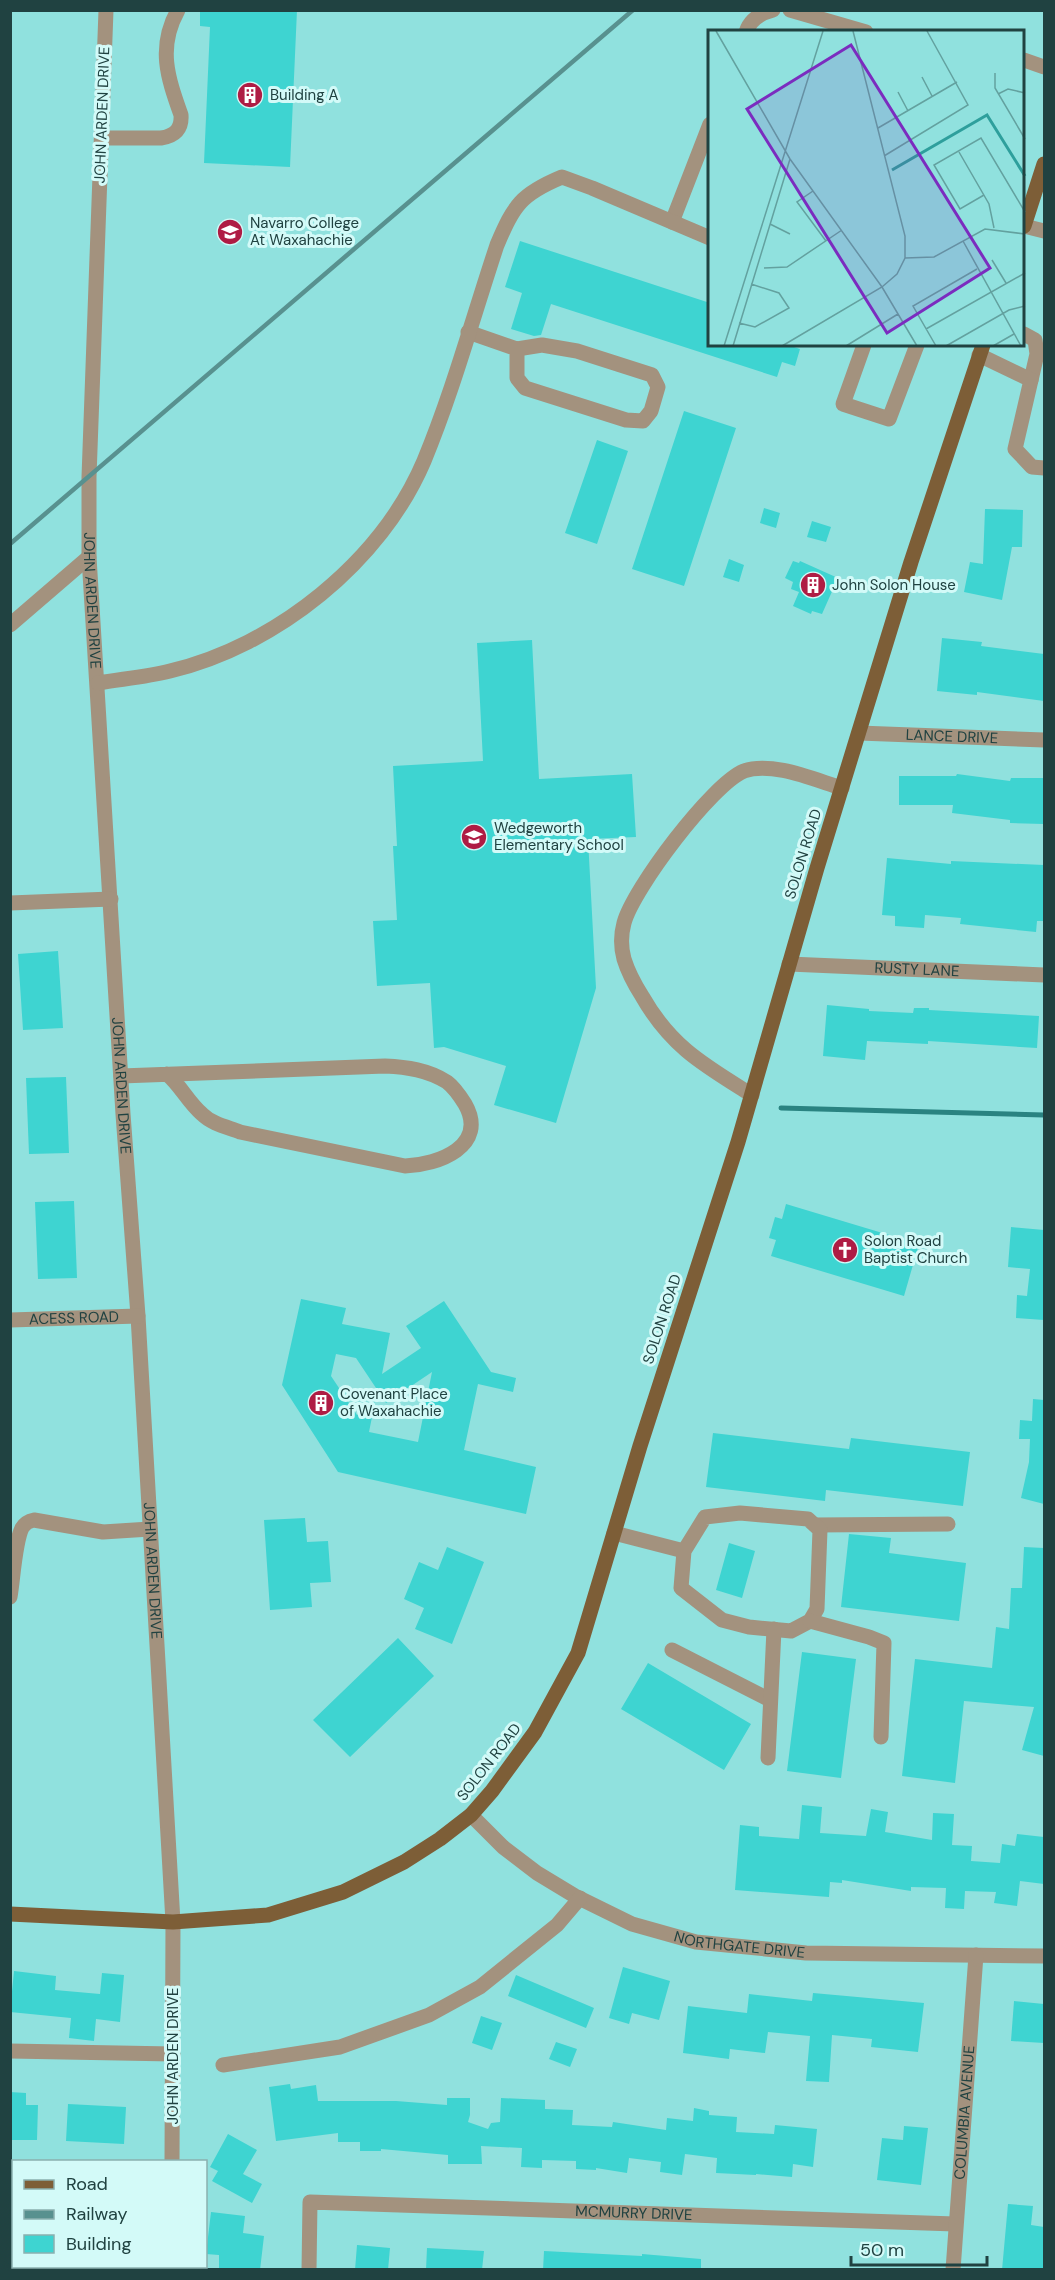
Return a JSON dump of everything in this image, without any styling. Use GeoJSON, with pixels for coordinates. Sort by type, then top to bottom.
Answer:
{"type":"FeatureCollection","features":[{"type":"Feature","properties":{"kind":"main road"},"geometry":{"type":"LineString","coordinates":[[1025,220],[1044,164]]}},
{"type":"Feature","properties":{"kind":"main road","name":"SOLON ROAD"},"geometry":{"type":"LineString","coordinates":[[10,1914],[173,1922],[268,1914],[343,1892],[404,1862],[440,1839],[471,1815],[505,1775],[535,1732],[578,1653],[752,1095],[789,964],[911,561],[981,350]]}},
{"type":"Feature","properties":{"kind":"street","name":"JOHN ARDEN DRIVE"},"geometry":{"type":"LineString","coordinates":[[106,10],[89,477],[89,557],[138,1316],[173,1922],[172,2160]]}},
{"type":"Feature","properties":{"kind":"street"},"geometry":{"type":"LineString","coordinates":[[102,138],[161,138],[169,137],[179,129],[182,122],[181,115],[166,63],[170,26],[178,10]]}},
{"type":"Feature","properties":{"kind":"street"},"geometry":{"type":"LineString","coordinates":[[747,30],[749,24],[765,12],[773,10]]}},
{"type":"Feature","properties":{"kind":"street"},"geometry":{"type":"LineString","coordinates":[[790,10],[859,30]]}},
{"type":"Feature","properties":{"kind":"street"},"geometry":{"type":"LineString","coordinates":[[1025,61],[1044,67]]}},
{"type":"Feature","properties":{"kind":"street"},"geometry":{"type":"LineString","coordinates":[[672,222],[708,129]]}},
{"type":"Feature","properties":{"kind":"street"},"geometry":{"type":"LineString","coordinates":[[98,683],[170,671],[220,654],[279,626],[326,591],[370,548],[399,507],[423,462],[497,245],[509,218],[519,202],[538,187],[562,177],[708,237]]}},
{"type":"Feature","properties":{"kind":"street"},"geometry":{"type":"LineString","coordinates":[[1025,226],[1044,231]]}},
{"type":"Feature","properties":{"kind":"street"},"geometry":{"type":"LineString","coordinates":[[468,332],[517,349],[542,345],[566,349],[652,375],[658,387],[651,411],[643,421],[626,420],[525,387],[517,378],[517,349]]}},
{"type":"Feature","properties":{"kind":"street"},"geometry":{"type":"LineString","coordinates":[[1025,335],[1035,340],[1036,354],[1015,449],[1032,467],[1044,468]]}},
{"type":"Feature","properties":{"kind":"street"},"geometry":{"type":"LineString","coordinates":[[864,346],[843,404],[889,419],[917,346]]}},
{"type":"Feature","properties":{"kind":"street"},"geometry":{"type":"LineString","coordinates":[[981,350],[1030,380]]}},
{"type":"Feature","properties":{"kind":"street"},"geometry":{"type":"LineString","coordinates":[[10,625],[89,557]]}},
{"type":"Feature","properties":{"kind":"street","name":"LANCE DRIVE"},"geometry":{"type":"LineString","coordinates":[[859,733],[1044,740]]}},
{"type":"Feature","properties":{"kind":"street"},"geometry":{"type":"LineString","coordinates":[[752,1095],[702,1064],[676,1043],[653,1016],[624,959],[622,938],[624,924],[636,896],[683,829],[725,785],[744,771],[781,770],[842,788]]}},
{"type":"Feature","properties":{"kind":"street"},"geometry":{"type":"LineString","coordinates":[[10,903],[111,899]]}},
{"type":"Feature","properties":{"kind":"street","name":"RUSTY LANE"},"geometry":{"type":"LineString","coordinates":[[789,964],[1044,975]]}},
{"type":"Feature","properties":{"kind":"street"},"geometry":{"type":"LineString","coordinates":[[121,1076],[167,1074],[385,1066],[413,1068],[449,1083],[457,1092],[467,1108],[470,1121],[469,1135],[461,1148],[437,1162],[420,1166],[396,1164],[240,1132],[216,1124],[203,1116],[178,1083],[167,1074]]}},
{"type":"Feature","properties":{"kind":"street","name":"ACESS ROAD"},"geometry":{"type":"LineString","coordinates":[[10,1320],[138,1316]]}},
{"type":"Feature","properties":{"kind":"street"},"geometry":{"type":"LineString","coordinates":[[740,1513],[808,1519],[820,1530],[817,1609],[810,1622],[791,1632],[749,1627],[722,1620],[681,1588],[684,1551],[705,1517],[740,1513]]}},
{"type":"Feature","properties":{"kind":"street"},"geometry":{"type":"LineString","coordinates":[[10,1597],[19,1539],[22,1527],[27,1522],[34,1520],[103,1532],[150,1529]]}},
{"type":"Feature","properties":{"kind":"street"},"geometry":{"type":"LineString","coordinates":[[815,1525],[948,1524]]}},
{"type":"Feature","properties":{"kind":"street"},"geometry":{"type":"LineString","coordinates":[[614,1533],[684,1551]]}},
{"type":"Feature","properties":{"kind":"street"},"geometry":{"type":"LineString","coordinates":[[810,1622],[884,1643],[881,1737]]}},
{"type":"Feature","properties":{"kind":"street"},"geometry":{"type":"LineString","coordinates":[[768,1758],[774,1629]]}},
{"type":"Feature","properties":{"kind":"street"},"geometry":{"type":"LineString","coordinates":[[672,1650],[770,1700]]}},
{"type":"Feature","properties":{"kind":"street","name":"NORTHGATE DRIVE"},"geometry":{"type":"LineString","coordinates":[[471,1815],[503,1847],[537,1873],[580,1899],[632,1924],[696,1942],[806,1953],[1044,1956]]}},
{"type":"Feature","properties":{"kind":"street"},"geometry":{"type":"LineString","coordinates":[[223,2065],[340,2047],[429,2015],[480,1987],[558,1925],[580,1899]]}},
{"type":"Feature","properties":{"kind":"street","name":"COLUMBIA AVENUE"},"geometry":{"type":"LineString","coordinates":[[953,2270],[976,1955]]}},
{"type":"Feature","properties":{"kind":"street"},"geometry":{"type":"LineString","coordinates":[[10,2050],[173,2054]]}},
{"type":"Feature","properties":{"kind":"street","name":"MCMURRY DRIVE"},"geometry":{"type":"LineString","coordinates":[[309,2270],[310,2202],[956,2223]]}},
{"type":"Feature","properties":{"kind":"building","name":"Building A"},"geometry":{"type":"Polygon","coordinates":[[[297,10],[290,167],[204,163],[210,27],[200,26],[200,11],[297,10]]]}},
{"type":"Feature","properties":{"kind":"building"},"geometry":{"type":"Polygon","coordinates":[[[520,241],[708,302],[708,346],[791,346],[800,349],[795,366],[782,362],[777,377],[551,304],[541,335],[534,336],[511,329],[522,293],[505,287],[520,241]]]}},
{"type":"Feature","properties":{"kind":"building"},"geometry":{"type":"Polygon","coordinates":[[[684,411],[736,428],[684,586],[632,569],[684,411]]]}},
{"type":"Feature","properties":{"kind":"building"},"geometry":{"type":"Polygon","coordinates":[[[597,440],[628,451],[597,544],[565,533],[597,440]]]}},
{"type":"Feature","properties":{"kind":"building"},"geometry":{"type":"Polygon","coordinates":[[[764,508],[780,513],[776,528],[760,523],[764,508]]]}},
{"type":"Feature","properties":{"kind":"building"},"geometry":{"type":"Polygon","coordinates":[[[985,509],[1023,510],[1022,547],[1012,547],[1002,600],[964,592],[970,562],[983,564],[985,509]]]}},
{"type":"Feature","properties":{"kind":"building"},"geometry":{"type":"Polygon","coordinates":[[[812,521],[831,527],[826,542],[807,537],[812,521]]]}},
{"type":"Feature","properties":{"kind":"building"},"geometry":{"type":"Polygon","coordinates":[[[729,559],[744,565],[739,582],[723,577],[729,559]]]}},
{"type":"Feature","properties":{"kind":"building","name":"John Solon House"},"geometry":{"type":"Polygon","coordinates":[[[793,561],[799,563],[800,561],[838,578],[822,614],[812,611],[811,614],[793,606],[799,592],[791,589],[793,582],[785,578],[793,561]]]}},
{"type":"Feature","properties":{"kind":"building"},"geometry":{"type":"Polygon","coordinates":[[[942,638],[982,642],[981,646],[1044,654],[1044,701],[977,692],[977,695],[937,691],[942,638]]]}},
{"type":"Feature","properties":{"kind":"building"},"geometry":{"type":"Polygon","coordinates":[[[532,640],[539,779],[632,774],[636,837],[588,839],[596,988],[556,1123],[494,1105],[506,1066],[444,1047],[434,1048],[430,983],[377,986],[373,921],[397,920],[393,846],[397,846],[393,766],[483,761],[477,643],[532,640]]]}},
{"type":"Feature","properties":{"kind":"building"},"geometry":{"type":"Polygon","coordinates":[[[957,774],[1010,781],[1011,778],[1044,778],[1044,824],[1010,823],[1010,820],[952,813],[953,805],[899,805],[899,776],[956,776],[957,774]]]}},
{"type":"Feature","properties":{"kind":"building"},"geometry":{"type":"Polygon","coordinates":[[[887,858],[951,864],[951,861],[1044,865],[1044,921],[1037,921],[1036,932],[960,924],[961,918],[925,915],[924,928],[895,926],[895,916],[882,915],[887,858]]]}},
{"type":"Feature","properties":{"kind":"building"},"geometry":{"type":"Polygon","coordinates":[[[58,951],[63,1028],[23,1030],[18,954],[58,951]]]}},
{"type":"Feature","properties":{"kind":"building"},"geometry":{"type":"Polygon","coordinates":[[[827,1005],[869,1009],[869,1011],[913,1013],[914,1008],[929,1008],[929,1010],[1039,1016],[1037,1048],[928,1041],[928,1044],[867,1041],[865,1060],[823,1056],[827,1005]]]}},
{"type":"Feature","properties":{"kind":"building"},"geometry":{"type":"Polygon","coordinates":[[[66,1077],[69,1153],[29,1154],[26,1078],[66,1077]]]}},
{"type":"Feature","properties":{"kind":"building"},"geometry":{"type":"Polygon","coordinates":[[[74,1201],[77,1278],[38,1279],[35,1202],[74,1201]]]}},
{"type":"Feature","properties":{"kind":"building","name":"Solon Road Baptist Church"},"geometry":{"type":"Polygon","coordinates":[[[786,1204],[919,1244],[904,1296],[771,1256],[776,1240],[769,1238],[775,1217],[782,1219],[786,1204]]]}},
{"type":"Feature","properties":{"kind":"building"},"geometry":{"type":"Polygon","coordinates":[[[1011,1227],[1044,1230],[1044,1320],[1016,1318],[1017,1295],[1027,1296],[1030,1269],[1008,1267],[1011,1227]]]}},
{"type":"Feature","properties":{"kind":"building","name":"Covenant Place of Waxahachie"},"geometry":{"type":"Polygon","coordinates":[[[301,1299],[346,1308],[342,1324],[390,1333],[382,1374],[421,1348],[406,1326],[444,1301],[491,1372],[516,1378],[513,1392],[478,1384],[464,1450],[536,1467],[526,1514],[338,1472],[282,1385],[301,1299]],[[336,1354],[331,1376],[357,1415],[375,1402],[369,1432],[418,1442],[432,1372],[386,1403],[356,1358],[336,1354]]]}},
{"type":"Feature","properties":{"kind":"building"},"geometry":{"type":"Polygon","coordinates":[[[1033,1399],[1044,1400],[1044,1504],[1021,1498],[1029,1462],[1030,1439],[1019,1439],[1020,1420],[1032,1421],[1033,1399]]]}},
{"type":"Feature","properties":{"kind":"building"},"geometry":{"type":"Polygon","coordinates":[[[713,1433],[849,1449],[851,1438],[970,1452],[963,1506],[826,1490],[825,1501],[706,1487],[713,1433]]]}},
{"type":"Feature","properties":{"kind":"building"},"geometry":{"type":"Polygon","coordinates":[[[305,1518],[307,1542],[328,1541],[331,1582],[310,1583],[312,1607],[270,1610],[264,1520],[305,1518]]]}},
{"type":"Feature","properties":{"kind":"building"},"geometry":{"type":"Polygon","coordinates":[[[849,1534],[891,1538],[889,1553],[966,1563],[959,1621],[841,1607],[849,1534]]]}},
{"type":"Feature","properties":{"kind":"building"},"geometry":{"type":"Polygon","coordinates":[[[729,1543],[755,1551],[742,1598],[716,1590],[729,1543]]]}},
{"type":"Feature","properties":{"kind":"building"},"geometry":{"type":"Polygon","coordinates":[[[447,1547],[484,1562],[452,1644],[415,1629],[424,1608],[404,1599],[419,1562],[438,1570],[447,1547]]]}},
{"type":"Feature","properties":{"kind":"building"},"geometry":{"type":"Polygon","coordinates":[[[1024,1547],[1044,1548],[1044,1756],[1022,1750],[1034,1707],[964,1701],[955,1783],[902,1776],[915,1659],[992,1668],[996,1627],[1009,1629],[1011,1588],[1022,1588],[1024,1547]]]}},
{"type":"Feature","properties":{"kind":"building"},"geometry":{"type":"Polygon","coordinates":[[[398,1638],[434,1676],[350,1757],[313,1720],[398,1638]]]}},
{"type":"Feature","properties":{"kind":"building"},"geometry":{"type":"Polygon","coordinates":[[[802,1652],[856,1659],[841,1778],[787,1771],[802,1652]]]}},
{"type":"Feature","properties":{"kind":"building"},"geometry":{"type":"Polygon","coordinates":[[[648,1663],[751,1724],[724,1770],[621,1709],[648,1663]]]}},
{"type":"Feature","properties":{"kind":"building"},"geometry":{"type":"Polygon","coordinates":[[[802,1805],[822,1807],[820,1833],[866,1836],[871,1809],[888,1812],[885,1832],[932,1840],[933,1813],[954,1814],[952,1845],[972,1846],[971,1861],[1000,1863],[1002,1844],[1015,1846],[1017,1834],[1044,1837],[1044,1884],[1020,1881],[1017,1906],[994,1903],[996,1892],[965,1891],[964,1909],[945,1908],[946,1888],[911,1887],[911,1891],[842,1880],[842,1883],[830,1882],[829,1897],[735,1890],[740,1825],[759,1827],[759,1836],[799,1839],[802,1805]]]}},
{"type":"Feature","properties":{"kind":"building"},"geometry":{"type":"Polygon","coordinates":[[[623,1967],[670,1981],[659,2020],[632,2013],[629,2024],[609,2018],[623,1967]]]}},
{"type":"Feature","properties":{"kind":"building"},"geometry":{"type":"Polygon","coordinates":[[[14,1971],[56,1976],[55,1990],[100,1994],[102,1973],[124,1975],[120,2022],[96,2019],[94,2041],[69,2038],[71,2018],[10,2012],[14,1971]]]}},
{"type":"Feature","properties":{"kind":"building"},"geometry":{"type":"Polygon","coordinates":[[[516,1975],[594,2008],[586,2028],[508,1996],[516,1975]]]}},
{"type":"Feature","properties":{"kind":"building"},"geometry":{"type":"Polygon","coordinates":[[[813,1993],[924,2003],[918,2052],[871,2047],[872,2039],[832,2035],[829,2082],[806,2081],[810,2036],[768,2032],[765,2053],[730,2049],[729,2059],[683,2053],[688,2006],[747,2013],[749,1994],[812,2001],[813,1993]]]}},
{"type":"Feature","properties":{"kind":"building"},"geometry":{"type":"Polygon","coordinates":[[[1014,2001],[1044,2004],[1044,2043],[1011,2041],[1014,2001]]]}},
{"type":"Feature","properties":{"kind":"building"},"geometry":{"type":"Polygon","coordinates":[[[481,2016],[502,2023],[492,2050],[472,2043],[481,2016]]]}},
{"type":"Feature","properties":{"kind":"building"},"geometry":{"type":"Polygon","coordinates":[[[556,2042],[577,2049],[570,2067],[549,2059],[556,2042]]]}},
{"type":"Feature","properties":{"kind":"building"},"geometry":{"type":"Polygon","coordinates":[[[290,2084],[291,2089],[316,2085],[318,2101],[396,2101],[447,2105],[447,2098],[470,2098],[468,2122],[488,2129],[491,2123],[500,2122],[501,2098],[545,2100],[545,2109],[573,2110],[572,2125],[612,2127],[613,2122],[666,2130],[667,2118],[693,2121],[694,2108],[709,2111],[709,2115],[737,2117],[736,2132],[774,2134],[775,2125],[817,2129],[813,2167],[793,2164],[792,2177],[716,2173],[717,2158],[685,2154],[682,2175],[660,2172],[661,2162],[629,2158],[627,2173],[596,2168],[596,2170],[576,2169],[576,2161],[542,2160],[542,2168],[521,2167],[522,2148],[481,2146],[482,2164],[448,2164],[448,2155],[381,2149],[381,2151],[360,2151],[360,2142],[338,2142],[338,2133],[276,2141],[269,2087],[290,2084]]]}},
{"type":"Feature","properties":{"kind":"building"},"geometry":{"type":"Polygon","coordinates":[[[10,2092],[26,2093],[26,2105],[38,2105],[37,2140],[10,2140],[10,2092]]]}},
{"type":"Feature","properties":{"kind":"building"},"geometry":{"type":"Polygon","coordinates":[[[68,2104],[126,2107],[124,2144],[66,2141],[68,2104]]]}},
{"type":"Feature","properties":{"kind":"building"},"geometry":{"type":"Polygon","coordinates":[[[904,2126],[928,2128],[921,2185],[877,2180],[882,2138],[903,2140],[904,2126]]]}},
{"type":"Feature","properties":{"kind":"building"},"geometry":{"type":"Polygon","coordinates":[[[228,2134],[257,2150],[243,2174],[262,2184],[252,2203],[212,2181],[218,2171],[210,2167],[228,2134]]]}},
{"type":"Feature","properties":{"kind":"building"},"geometry":{"type":"Polygon","coordinates":[[[1008,2204],[1033,2206],[1031,2225],[1044,2227],[1044,2270],[1002,2270],[1008,2204]]]}},
{"type":"Feature","properties":{"kind":"building"},"geometry":{"type":"Polygon","coordinates":[[[211,2212],[245,2216],[243,2233],[264,2236],[260,2270],[219,2270],[219,2255],[207,2254],[211,2212]]]}},
{"type":"Feature","properties":{"kind":"building"},"geometry":{"type":"Polygon","coordinates":[[[357,2245],[390,2248],[388,2270],[355,2270],[357,2245]]]}},
{"type":"Feature","properties":{"kind":"building"},"geometry":{"type":"Polygon","coordinates":[[[427,2248],[484,2251],[482,2270],[426,2270],[427,2248]]]}},
{"type":"Feature","properties":{"kind":"building"},"geometry":{"type":"Polygon","coordinates":[[[544,2251],[642,2256],[642,2254],[701,2259],[701,2270],[543,2270],[544,2251]]]}},
{"type":"Feature","properties":{"kind":"waterway"},"geometry":{"type":"LineString","coordinates":[[781,1108],[1044,1115]]}},
{"type":"Feature","properties":{"kind":"railway"},"geometry":{"type":"LineString","coordinates":[[10,544],[633,10]]}},
{"type":"Feature","properties":{"kind":"place","name":"Building A"},"geometry":{"type":"Point","coordinates":[250,95]}},
{"type":"Feature","properties":{"kind":"place","name":"Navarro College At Waxahachie"},"geometry":{"type":"Point","coordinates":[230,232]}},
{"type":"Feature","properties":{"kind":"place","name":"John Solon House"},"geometry":{"type":"Point","coordinates":[813,585]}},
{"type":"Feature","properties":{"kind":"place","name":"Wedgeworth Elementary School"},"geometry":{"type":"Point","coordinates":[474,837]}},
{"type":"Feature","properties":{"kind":"place","name":"Solon Road Baptist Church"},"geometry":{"type":"Point","coordinates":[845,1250]}},
{"type":"Feature","properties":{"kind":"place","name":"Covenant Place of Waxahachie"},"geometry":{"type":"Point","coordinates":[321,1403]}}]}
